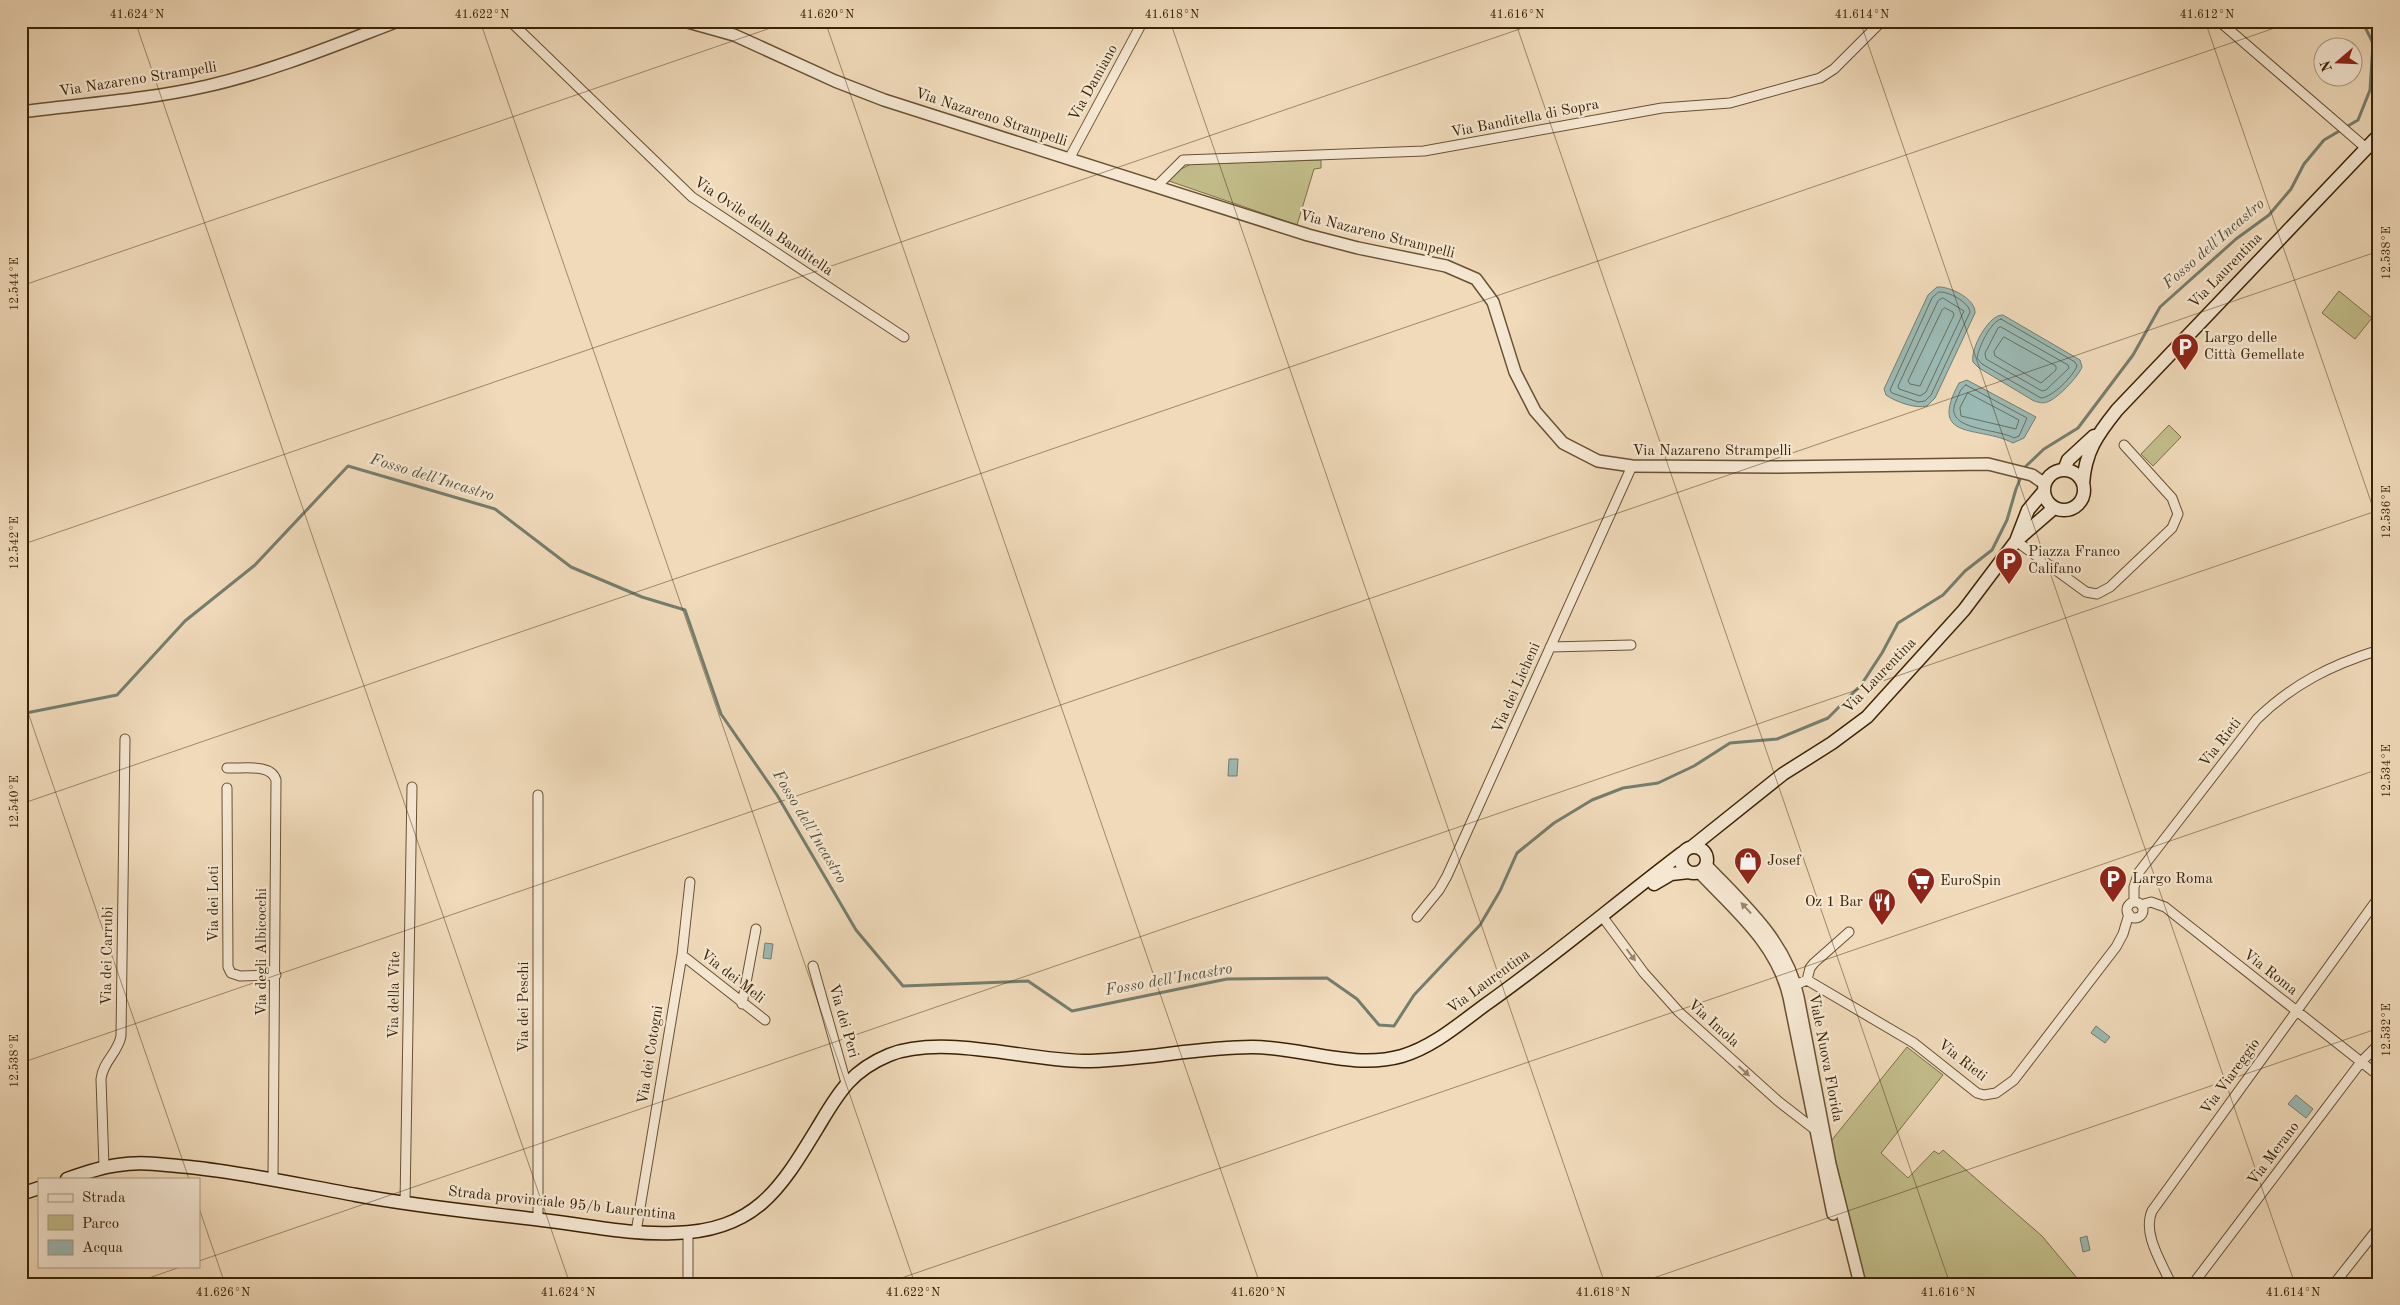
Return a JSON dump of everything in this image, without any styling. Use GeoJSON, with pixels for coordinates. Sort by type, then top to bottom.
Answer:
{"type":"FeatureCollection","features":[{"type":"Feature","properties":{"kind":"main road","name":"Via Laurentina"},"geometry":{"type":"LineString","coordinates":[[2083,484],[2088,454],[2100,432],[2137,387],[2379,135]]}},
{"type":"Feature","properties":{"kind":"main road","name":"Via Laurentina"},"geometry":{"type":"LineString","coordinates":[[2064,470],[2068,460],[2100,432]]}},
{"type":"Feature","properties":{"kind":"main road"},"geometry":{"type":"LineString","coordinates":[[2064,470],[2076,474],[2083,484],[2084,491],[2079,504],[2068,510],[2054,508],[2045,498],[2044,487],[2052,474],[2064,470]]}},
{"type":"Feature","properties":{"kind":"main road","name":"Via Laurentina"},"geometry":{"type":"LineString","coordinates":[[2016,541],[2028,510],[2044,487]]}},
{"type":"Feature","properties":{"kind":"main road","name":"Via Laurentina"},"geometry":{"type":"LineString","coordinates":[[1367,1061],[1405,1055],[1438,1038],[1522,979],[1783,774],[1832,743],[1867,717],[1964,610],[2016,541],[2054,508]]}},
{"type":"Feature","properties":{"kind":"main road","name":"Via Laurentina"},"geometry":{"type":"LineString","coordinates":[[1617,905],[1633,898],[1667,875],[1700,866],[1719,826]]}},
{"type":"Feature","properties":{"kind":"main road"},"geometry":{"type":"LineString","coordinates":[[1700,848],[1700,866],[1681,862],[1688,850],[1700,848]]}},
{"type":"Feature","properties":{"kind":"main road","name":"Strada provinciale 95/b Laurentina"},"geometry":{"type":"LineString","coordinates":[[70,1178],[104,1167],[128,1164],[153,1164],[273,1179],[405,1204],[636,1232],[688,1232],[737,1220],[754,1211],[768,1199],[797,1161],[846,1082],[862,1069],[887,1056],[912,1049],[967,1050],[1055,1060],[1093,1061],[1233,1048],[1264,1047],[1367,1061]]}},
{"type":"Feature","properties":{"kind":"main road"},"geometry":{"type":"LineString","coordinates":[[21,1194],[38,1188]]}},
{"type":"Feature","properties":{"kind":"street","name":"Via Nazareno Strampelli"},"geometry":{"type":"LineString","coordinates":[[21,112],[171,93],[207,86],[282,66],[398,21]]}},
{"type":"Feature","properties":{"kind":"street","name":"Via Ovile della Banditella"},"geometry":{"type":"LineString","coordinates":[[510,21],[692,197],[904,337]]}},
{"type":"Feature","properties":{"kind":"street","name":"Via Nazareno Strampelli"},"geometry":{"type":"LineString","coordinates":[[684,21],[734,35],[834,82],[872,96],[1158,186],[1308,236],[1440,264],[1472,276],[1484,287],[1494,302],[1518,381],[1529,402],[1547,427],[1563,443],[1588,457],[1610,464],[1632,466],[1777,467],[1988,464],[2032,475],[2044,487]]}},
{"type":"Feature","properties":{"kind":"street","name":"Via Damiano"},"geometry":{"type":"LineString","coordinates":[[1069,159],[1143,21]]}},
{"type":"Feature","properties":{"kind":"street","name":"Via Banditella di Sopra"},"geometry":{"type":"LineString","coordinates":[[1158,186],[1183,160],[1424,151],[1662,108],[1704,106],[1740,101],[1820,78],[1834,68],[1882,21]]}},
{"type":"Feature","properties":{"kind":"street"},"geometry":{"type":"LineString","coordinates":[[2219,21],[2231,26],[2366,148]]}},
{"type":"Feature","properties":{"kind":"street"},"geometry":{"type":"LineString","coordinates":[[2016,541],[2086,592],[2097,594],[2110,586],[2172,528],[2178,514],[2172,498],[2124,445]]}},
{"type":"Feature","properties":{"kind":"street","name":"Via dei Licheni"},"geometry":{"type":"LineString","coordinates":[[1417,917],[1445,880],[1632,466]]}},
{"type":"Feature","properties":{"kind":"street"},"geometry":{"type":"LineString","coordinates":[[1550,647],[1631,645]]}},
{"type":"Feature","properties":{"kind":"street","name":"Via Rieti"},"geometry":{"type":"LineString","coordinates":[[2137,904],[2134,887],[2139,872],[2257,719],[2301,683],[2348,660],[2379,650]]}},
{"type":"Feature","properties":{"kind":"street","name":"Via dei Carrubi"},"geometry":{"type":"LineString","coordinates":[[104,1167],[101,1079],[104,1066],[118,1047],[121,1036],[125,739]]}},
{"type":"Feature","properties":{"kind":"street","name":"Via degli Albicocchi"},"geometry":{"type":"LineString","coordinates":[[227,768],[267,770],[274,774],[276,780],[273,1179]]}},
{"type":"Feature","properties":{"kind":"street","name":"Via della Vite"},"geometry":{"type":"LineString","coordinates":[[405,1204],[412,787]]}},
{"type":"Feature","properties":{"kind":"street","name":"Via dei Loti"},"geometry":{"type":"LineString","coordinates":[[227,788],[228,967],[231,973],[237,976],[276,975]]}},
{"type":"Feature","properties":{"kind":"street","name":"Via dei Peschi"},"geometry":{"type":"LineString","coordinates":[[538,795],[538,1220]]}},
{"type":"Feature","properties":{"kind":"street","name":"Viale Nuova Florida"},"geometry":{"type":"LineString","coordinates":[[1700,866],[1772,936],[1786,961],[1795,985],[1819,1132],[1860,1284]]}},
{"type":"Feature","properties":{"kind":"street","name":"Viale Nuova Florida"},"geometry":{"type":"LineString","coordinates":[[1700,866],[1761,937],[1780,967],[1789,997],[1852,1284]]}},
{"type":"Feature","properties":{"kind":"street","name":"Via dei Cotogni"},"geometry":{"type":"LineString","coordinates":[[636,1232],[682,956],[690,882]]}},
{"type":"Feature","properties":{"kind":"street","name":"Via Viareggio"},"geometry":{"type":"LineString","coordinates":[[2171,1284],[2150,1235],[2148,1222],[2152,1211],[2379,897]]}},
{"type":"Feature","properties":{"kind":"street","name":"Via Roma"},"geometry":{"type":"LineString","coordinates":[[2137,904],[2151,902],[2165,907],[2379,1076]]}},
{"type":"Feature","properties":{"kind":"street"},"geometry":{"type":"LineString","coordinates":[[2137,904],[2143,912],[2135,918],[2128,914],[2128,907],[2137,904]]}},
{"type":"Feature","properties":{"kind":"street","name":"Via Rieti"},"geometry":{"type":"LineString","coordinates":[[1807,980],[1907,1038],[1977,1093],[1992,1094],[2004,1089],[2014,1080],[2110,954],[2123,934],[2128,914]]}},
{"type":"Feature","properties":{"kind":"street","name":"Via Imola"},"geometry":{"type":"LineString","coordinates":[[1602,916],[1644,973],[1674,1007],[1774,1098],[1819,1132]]}},
{"type":"Feature","properties":{"kind":"street"},"geometry":{"type":"LineString","coordinates":[[742,1004],[756,929]]}},
{"type":"Feature","properties":{"kind":"street"},"geometry":{"type":"LineString","coordinates":[[1795,985],[1807,980],[1810,968],[1814,963],[1849,932]]}},
{"type":"Feature","properties":{"kind":"street","name":"Via dei Meli"},"geometry":{"type":"LineString","coordinates":[[682,956],[765,1020]]}},
{"type":"Feature","properties":{"kind":"street","name":"Via dei Peri"},"geometry":{"type":"LineString","coordinates":[[813,966],[846,1082]]}},
{"type":"Feature","properties":{"kind":"street","name":"Via Merano"},"geometry":{"type":"LineString","coordinates":[[2193,1284],[2361,1062],[2379,1044]]}},
{"type":"Feature","properties":{"kind":"street"},"geometry":{"type":"LineString","coordinates":[[2334,1284],[2379,1227]]}},
{"type":"Feature","properties":{"kind":"street"},"geometry":{"type":"LineString","coordinates":[[688,1232],[688,1284]]}},
{"type":"Feature","properties":{"kind":"green space"},"geometry":{"type":"Polygon","coordinates":[[[1321,160],[1321,168],[1314,169],[1297,225],[1169,181],[1179,170],[1191,164],[1321,160]]]}},
{"type":"Feature","properties":{"kind":"green space"},"geometry":{"type":"Polygon","coordinates":[[[2339,291],[2372,318],[2355,339],[2322,313],[2339,291]]]}},
{"type":"Feature","properties":{"kind":"green space"},"geometry":{"type":"Polygon","coordinates":[[[2169,425],[2181,437],[2153,466],[2141,454],[2169,425]]]}},
{"type":"Feature","properties":{"kind":"green space"},"geometry":{"type":"Polygon","coordinates":[[[1907,1047],[1943,1075],[1881,1153],[1908,1178],[1934,1151],[1939,1154],[1943,1150],[2042,1236],[2082,1284],[1865,1284],[1831,1141],[1907,1047]]]}},
{"type":"Feature","properties":{"kind":"water"},"geometry":{"type":"Polygon","coordinates":[[[1937,287],[1955,291],[1967,298],[1975,313],[1935,398],[1927,406],[1912,406],[1890,398],[1886,395],[1884,389],[1928,295],[1937,287]]]}},
{"type":"Feature","properties":{"kind":"water"},"geometry":{"type":"Polygon","coordinates":[[[2003,315],[2080,360],[2082,367],[2077,376],[2051,400],[2044,403],[2034,401],[1979,368],[1973,362],[1974,349],[1982,333],[1992,320],[2003,315]]]}},
{"type":"Feature","properties":{"kind":"water"},"geometry":{"type":"Polygon","coordinates":[[[1967,380],[2036,417],[2024,438],[2013,443],[1961,428],[1953,423],[1949,415],[1951,402],[1959,383],[1967,380]]]}},
{"type":"Feature","properties":{"kind":"water"},"geometry":{"type":"Polygon","coordinates":[[[1229,759],[1238,759],[1237,776],[1228,776],[1229,759]]]}},
{"type":"Feature","properties":{"kind":"water"},"geometry":{"type":"Polygon","coordinates":[[[765,943],[773,944],[771,959],[763,958],[765,943]]]}},
{"type":"Feature","properties":{"kind":"water"},"geometry":{"type":"Polygon","coordinates":[[[2096,1026],[2110,1037],[2105,1043],[2091,1033],[2096,1026]]]}},
{"type":"Feature","properties":{"kind":"water"},"geometry":{"type":"Polygon","coordinates":[[[2296,1095],[2313,1109],[2306,1118],[2288,1104],[2296,1095]]]}},
{"type":"Feature","properties":{"kind":"water"},"geometry":{"type":"Polygon","coordinates":[[[2087,1236],[2090,1250],[2083,1252],[2080,1238],[2087,1236]]]}},
{"type":"Feature","properties":{"kind":"waterway","name":"Fosso dell'Incastro"},"geometry":{"type":"LineString","coordinates":[[21,714],[117,695],[185,621],[255,565],[348,466],[495,509],[571,567],[642,597],[685,610],[721,714],[777,795],[856,930],[903,986],[1028,981],[1072,1011],[1227,979],[1327,978],[1357,999],[1379,1025],[1394,1026],[1414,995],[1480,925],[1500,891],[1517,853],[1554,823],[1592,800],[1623,788],[1658,783],[1694,766],[1730,743],[1777,739],[1828,718],[1861,685],[1882,653],[1898,623],[1943,595],[1965,571],[1992,550],[2007,520],[2025,467],[2044,449],[2078,428],[2133,355],[2160,307],[2236,239],[2269,215],[2291,189],[2304,164],[2324,140],[2358,120],[2370,90],[2373,43],[2362,21]]}},
{"type":"Feature","properties":{"kind":"place","name":"Largo delle Città Gemellate"},"geometry":{"type":"Point","coordinates":[2185,371]}},
{"type":"Feature","properties":{"kind":"place","name":"Piazza Franco Califano"},"geometry":{"type":"Point","coordinates":[2009,585]}},
{"type":"Feature","properties":{"kind":"place","name":"Josef"},"geometry":{"type":"Point","coordinates":[1748,885]}},
{"type":"Feature","properties":{"kind":"place","name":"Largo Roma"},"geometry":{"type":"Point","coordinates":[2113,903]}},
{"type":"Feature","properties":{"kind":"place","name":"EuroSpin"},"geometry":{"type":"Point","coordinates":[1921,905]}},
{"type":"Feature","properties":{"kind":"place","name":"Oz 1 Bar"},"geometry":{"type":"Point","coordinates":[1882,926]}}]}
